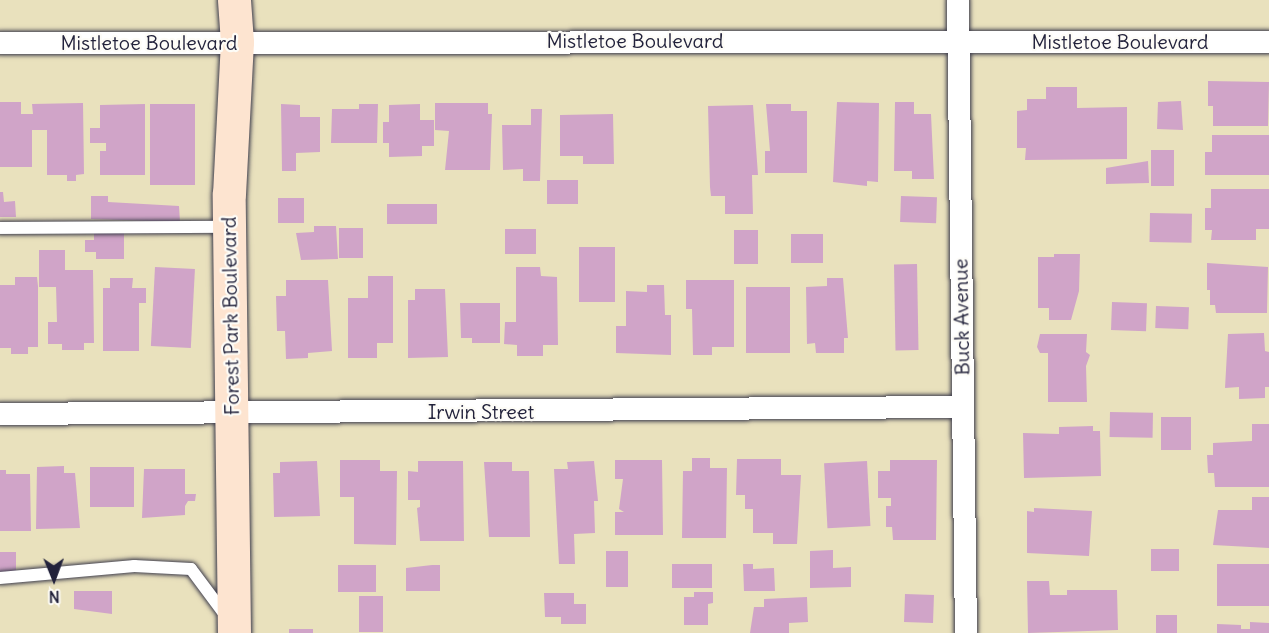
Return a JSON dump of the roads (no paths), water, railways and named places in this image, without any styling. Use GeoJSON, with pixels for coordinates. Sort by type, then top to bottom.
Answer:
{"type":"FeatureCollection","features":[{"type":"Feature","properties":{"kind":"main road","name":"Forest Park Boulevard"},"geometry":{"type":"LineString","coordinates":[[234,0],[237,42],[230,227],[234,630]]}},
{"type":"Feature","properties":{"kind":"street","name":"Buck Avenue"},"geometry":{"type":"LineString","coordinates":[[958,0],[966,633]]}},
{"type":"Feature","properties":{"kind":"street","name":"Mistletoe Boulevard"},"geometry":{"type":"LineString","coordinates":[[0,44],[958,39],[1269,42]]}},
{"type":"Feature","properties":{"kind":"street","name":"Irwin Street"},"geometry":{"type":"LineString","coordinates":[[0,414],[962,407]]}},
{"type":"Feature","properties":{"kind":"lane"},"geometry":{"type":"LineString","coordinates":[[0,228],[230,227]]}},
{"type":"Feature","properties":{"kind":"lane"},"geometry":{"type":"LineString","coordinates":[[0,578],[134,566],[191,569],[234,630]]}}]}
